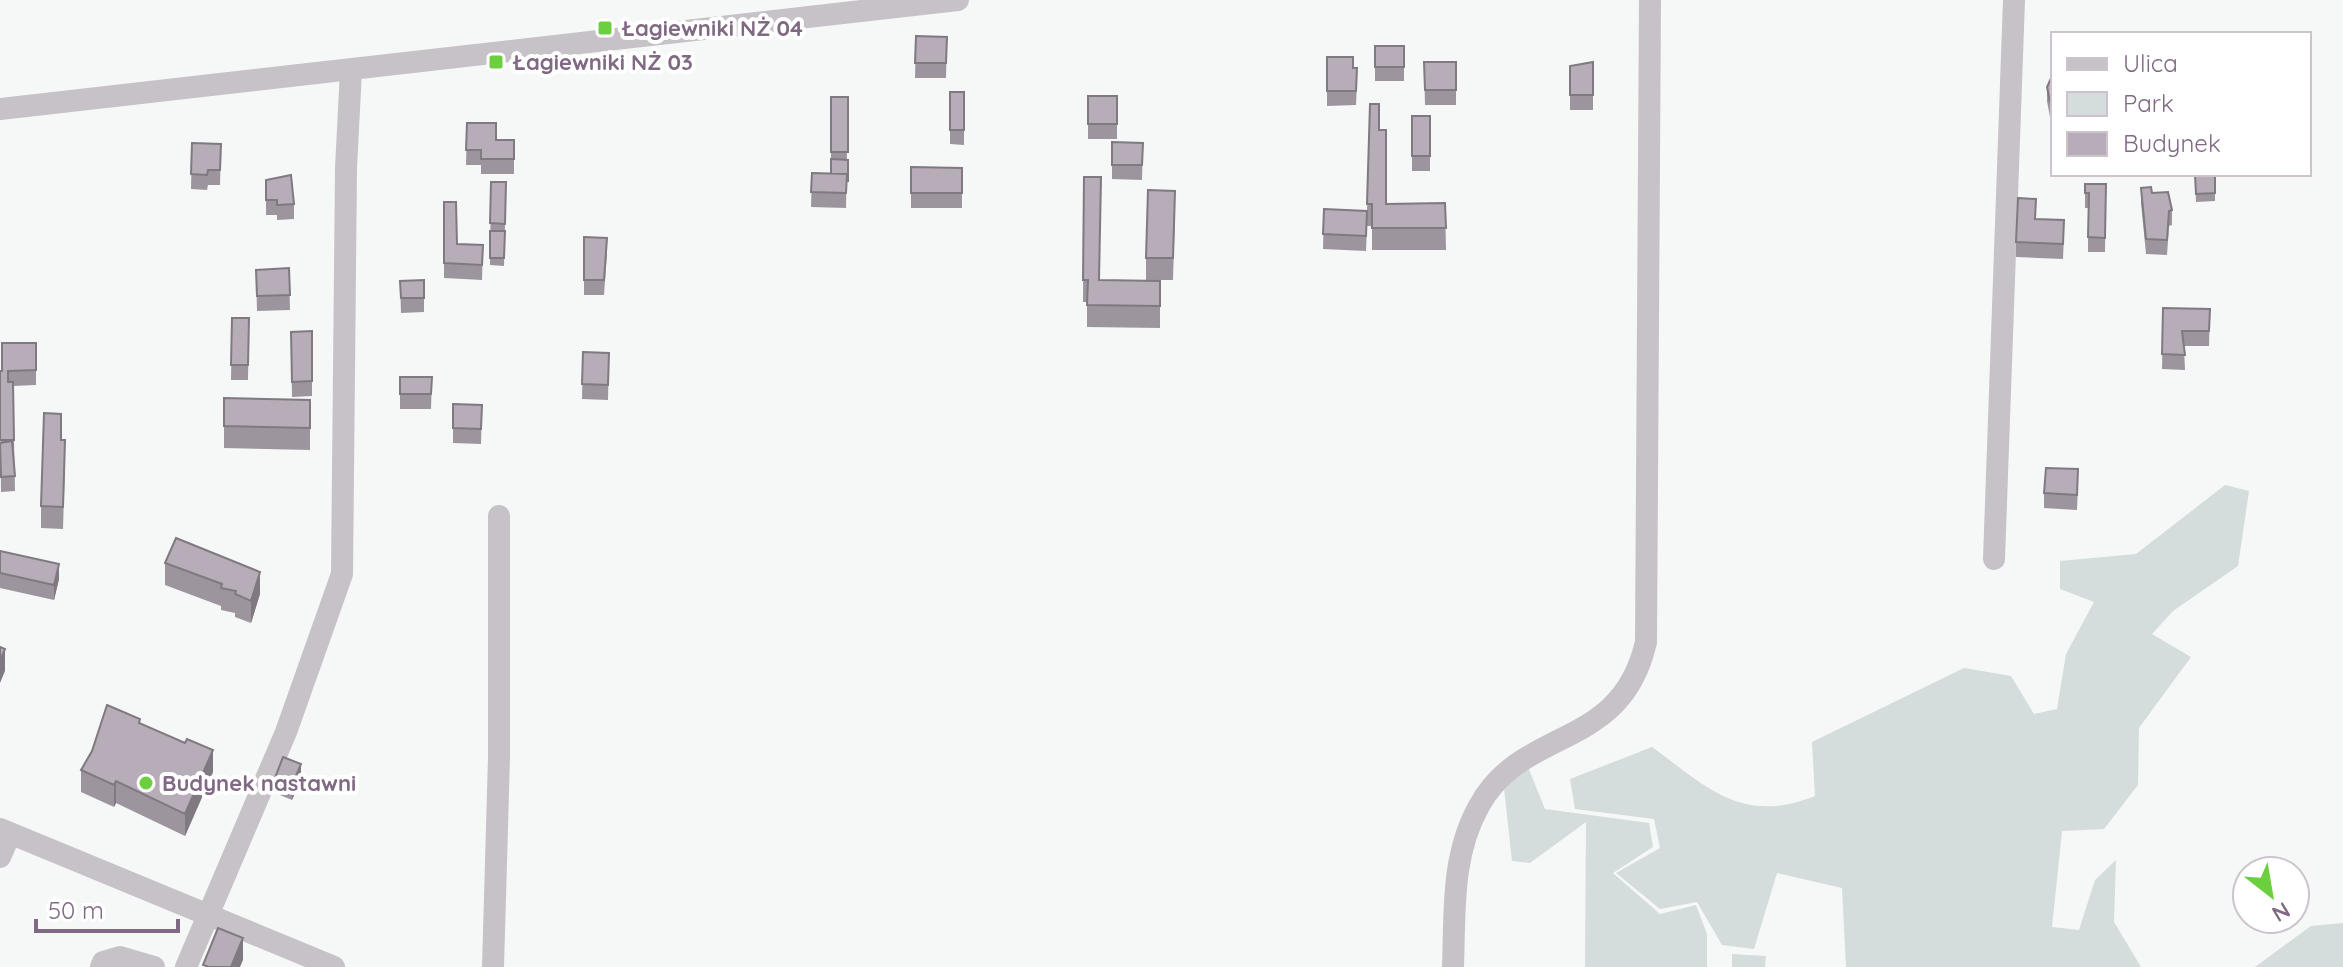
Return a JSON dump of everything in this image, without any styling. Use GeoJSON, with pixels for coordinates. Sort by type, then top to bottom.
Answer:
{"type":"FeatureCollection","features":[{"type":"Feature","properties":{"kind":"street"},"geometry":{"type":"LineString","coordinates":[[0,109],[958,0]]}},
{"type":"Feature","properties":{"kind":"street"},"geometry":{"type":"LineString","coordinates":[[1453,967],[1459,855],[1480,804],[1515,765],[1578,732],[1619,702],[1636,676],[1646,642],[1650,0]]}},
{"type":"Feature","properties":{"kind":"street"},"geometry":{"type":"LineString","coordinates":[[1994,559],[2014,0]]}},
{"type":"Feature","properties":{"kind":"street"},"geometry":{"type":"LineString","coordinates":[[186,967],[286,732],[342,574],[346,168],[351,70]]}},
{"type":"Feature","properties":{"kind":"street"},"geometry":{"type":"LineString","coordinates":[[493,967],[499,772],[499,516]]}},
{"type":"Feature","properties":{"kind":"street"},"geometry":{"type":"LineString","coordinates":[[0,857],[5,832],[334,967]]}},
{"type":"Feature","properties":{"kind":"street"},"geometry":{"type":"LineString","coordinates":[[101,967],[103,962],[120,957],[154,967]]}},
{"type":"Feature","properties":{"kind":"green space"},"geometry":{"type":"Polygon","coordinates":[[[2225,485],[2249,491],[2238,566],[2173,611],[2152,634],[2191,657],[2139,728],[2138,785],[2104,829],[2062,831],[2052,927],[2079,930],[2095,880],[2116,860],[2114,922],[2141,967],[1846,967],[1842,888],[1777,873],[1754,949],[1722,945],[1697,902],[1660,909],[1616,873],[1660,848],[1654,819],[1575,809],[1570,779],[1652,747],[1709,788],[1746,804],[1789,804],[1815,796],[1812,742],[1964,668],[2011,676],[2034,714],[2057,709],[2066,654],[2094,602],[2060,589],[2060,561],[2136,554],[2225,485]]]}},
{"type":"Feature","properties":{"kind":"green space"},"geometry":{"type":"Polygon","coordinates":[[[1528,767],[1545,809],[1649,823],[1653,847],[1613,873],[1660,914],[1696,905],[1707,934],[1707,967],[1585,967],[1586,822],[1530,863],[1512,861],[1503,779],[1528,767]]]}},
{"type":"Feature","properties":{"kind":"green space"},"geometry":{"type":"Polygon","coordinates":[[[2343,923],[2343,967],[2255,967],[2299,935],[2311,935],[2311,926],[2343,923]]]}},
{"type":"Feature","properties":{"kind":"green space"},"geometry":{"type":"Polygon","coordinates":[[[1732,954],[1766,956],[1765,967],[1732,967],[1732,954]]]}},
{"type":"Feature","properties":{"kind":"building"},"geometry":{"type":"Polygon","coordinates":[[[916,36],[947,37],[946,63],[915,63],[916,36]]]}},
{"type":"Feature","properties":{"kind":"building"},"geometry":{"type":"Polygon","coordinates":[[[1375,46],[1404,46],[1404,67],[1375,67],[1375,46]]]}},
{"type":"Feature","properties":{"kind":"building"},"geometry":{"type":"Polygon","coordinates":[[[1327,57],[1353,57],[1353,68],[1357,68],[1356,91],[1327,91],[1327,57]]]}},
{"type":"Feature","properties":{"kind":"building"},"geometry":{"type":"Polygon","coordinates":[[[1424,62],[1456,62],[1456,90],[1425,90],[1424,62]]]}},
{"type":"Feature","properties":{"kind":"building"},"geometry":{"type":"Polygon","coordinates":[[[1593,62],[1593,95],[1570,95],[1570,66],[1593,62]]]}},
{"type":"Feature","properties":{"kind":"building"},"geometry":{"type":"Polygon","coordinates":[[[2051,78],[2051,102],[2050,102],[2047,87],[2051,78]]]}},
{"type":"Feature","properties":{"kind":"building"},"geometry":{"type":"Polygon","coordinates":[[[950,92],[964,92],[964,130],[950,130],[950,92]]]}},
{"type":"Feature","properties":{"kind":"building"},"geometry":{"type":"Polygon","coordinates":[[[1088,96],[1117,96],[1117,124],[1088,124],[1088,96]]]}},
{"type":"Feature","properties":{"kind":"building"},"geometry":{"type":"Polygon","coordinates":[[[831,97],[848,97],[848,152],[831,152],[831,97]]]}},
{"type":"Feature","properties":{"kind":"building"},"geometry":{"type":"Polygon","coordinates":[[[1370,104],[1379,104],[1379,130],[1386,130],[1386,204],[1445,203],[1446,228],[1372,228],[1372,204],[1367,204],[1370,104]]]}},
{"type":"Feature","properties":{"kind":"building"},"geometry":{"type":"Polygon","coordinates":[[[1412,116],[1430,116],[1430,156],[1412,156],[1412,116]]]}},
{"type":"Feature","properties":{"kind":"building"},"geometry":{"type":"Polygon","coordinates":[[[467,123],[496,123],[496,140],[514,140],[514,159],[481,159],[481,150],[466,150],[467,123]]]}},
{"type":"Feature","properties":{"kind":"building"},"geometry":{"type":"Polygon","coordinates":[[[1112,142],[1143,143],[1142,165],[1112,165],[1112,142]]]}},
{"type":"Feature","properties":{"kind":"building"},"geometry":{"type":"Polygon","coordinates":[[[192,143],[221,144],[220,170],[208,170],[207,175],[191,174],[192,143]]]}},
{"type":"Feature","properties":{"kind":"building"},"geometry":{"type":"Polygon","coordinates":[[[831,159],[848,160],[848,182],[847,174],[831,174],[831,159]]]}},
{"type":"Feature","properties":{"kind":"building"},"geometry":{"type":"Polygon","coordinates":[[[911,167],[962,168],[962,193],[911,193],[911,167]]]}},
{"type":"Feature","properties":{"kind":"building"},"geometry":{"type":"Polygon","coordinates":[[[812,173],[847,174],[846,193],[811,192],[812,173]]]}},
{"type":"Feature","properties":{"kind":"building"},"geometry":{"type":"Polygon","coordinates":[[[291,175],[294,204],[277,205],[277,200],[266,200],[266,180],[291,175]]]}},
{"type":"Feature","properties":{"kind":"building"},"geometry":{"type":"Polygon","coordinates":[[[2195,176],[2215,176],[2215,193],[2196,194],[2195,176]]]}},
{"type":"Feature","properties":{"kind":"building"},"geometry":{"type":"Polygon","coordinates":[[[1084,177],[1101,177],[1099,280],[1160,281],[1160,306],[1087,305],[1088,280],[1083,280],[1084,177]]]}},
{"type":"Feature","properties":{"kind":"building"},"geometry":{"type":"Polygon","coordinates":[[[491,182],[506,182],[505,224],[490,223],[491,182]]]}},
{"type":"Feature","properties":{"kind":"building"},"geometry":{"type":"Polygon","coordinates":[[[2085,184],[2106,184],[2105,238],[2088,237],[2089,193],[2085,193],[2085,184]]]}},
{"type":"Feature","properties":{"kind":"building"},"geometry":{"type":"Polygon","coordinates":[[[2151,187],[2152,193],[2168,192],[2172,210],[2169,211],[2167,240],[2146,239],[2141,188],[2151,187]]]}},
{"type":"Feature","properties":{"kind":"building"},"geometry":{"type":"Polygon","coordinates":[[[1148,190],[1175,191],[1173,258],[1146,258],[1148,190]]]}},
{"type":"Feature","properties":{"kind":"building"},"geometry":{"type":"Polygon","coordinates":[[[2018,198],[2036,199],[2035,219],[2064,220],[2063,244],[2016,242],[2018,198]]]}},
{"type":"Feature","properties":{"kind":"building"},"geometry":{"type":"Polygon","coordinates":[[[444,202],[456,202],[457,244],[483,245],[482,265],[444,263],[444,202]]]}},
{"type":"Feature","properties":{"kind":"building"},"geometry":{"type":"Polygon","coordinates":[[[1324,209],[1367,211],[1366,236],[1323,234],[1324,209]]]}},
{"type":"Feature","properties":{"kind":"building"},"geometry":{"type":"Polygon","coordinates":[[[490,231],[505,231],[504,258],[490,258],[490,231]]]}},
{"type":"Feature","properties":{"kind":"building"},"geometry":{"type":"Polygon","coordinates":[[[584,237],[607,238],[604,280],[584,280],[584,237]]]}},
{"type":"Feature","properties":{"kind":"building"},"geometry":{"type":"Polygon","coordinates":[[[289,268],[290,295],[257,296],[256,270],[289,268]]]}},
{"type":"Feature","properties":{"kind":"building"},"geometry":{"type":"Polygon","coordinates":[[[424,280],[424,298],[401,298],[400,281],[424,280]]]}},
{"type":"Feature","properties":{"kind":"building"},"geometry":{"type":"Polygon","coordinates":[[[2163,308],[2210,309],[2209,331],[2182,331],[2185,355],[2162,354],[2163,308]]]}},
{"type":"Feature","properties":{"kind":"building"},"geometry":{"type":"Polygon","coordinates":[[[232,318],[249,318],[248,365],[231,365],[232,318]]]}},
{"type":"Feature","properties":{"kind":"building"},"geometry":{"type":"Polygon","coordinates":[[[312,331],[312,381],[292,382],[291,332],[312,331]]]}},
{"type":"Feature","properties":{"kind":"building"},"geometry":{"type":"Polygon","coordinates":[[[2,343],[36,343],[36,370],[8,371],[8,382],[13,382],[14,440],[0,440],[2,343]]]}},
{"type":"Feature","properties":{"kind":"building"},"geometry":{"type":"Polygon","coordinates":[[[583,352],[609,353],[608,385],[582,384],[583,352]]]}},
{"type":"Feature","properties":{"kind":"building"},"geometry":{"type":"Polygon","coordinates":[[[400,377],[432,377],[431,394],[400,394],[400,377]]]}},
{"type":"Feature","properties":{"kind":"building"},"geometry":{"type":"Polygon","coordinates":[[[224,398],[310,400],[310,428],[224,426],[224,398]]]}},
{"type":"Feature","properties":{"kind":"building"},"geometry":{"type":"Polygon","coordinates":[[[453,404],[482,405],[481,429],[453,428],[453,404]]]}},
{"type":"Feature","properties":{"kind":"building"},"geometry":{"type":"Polygon","coordinates":[[[44,413],[61,414],[61,440],[65,440],[63,507],[41,506],[44,413]]]}},
{"type":"Feature","properties":{"kind":"building"},"geometry":{"type":"Polygon","coordinates":[[[12,441],[15,476],[1,477],[0,443],[12,441]]]}},
{"type":"Feature","properties":{"kind":"building"},"geometry":{"type":"Polygon","coordinates":[[[2046,468],[2078,469],[2077,495],[2044,493],[2046,468]]]}},
{"type":"Feature","properties":{"kind":"building"},"geometry":{"type":"Polygon","coordinates":[[[176,538],[260,572],[251,601],[235,594],[236,591],[221,588],[222,584],[165,563],[176,538]]]}},
{"type":"Feature","properties":{"kind":"building"},"geometry":{"type":"Polygon","coordinates":[[[0,551],[59,564],[54,585],[0,573],[0,551]]]}},
{"type":"Feature","properties":{"kind":"building","name":"Budynek nastawni"},"geometry":{"type":"Polygon","coordinates":[[[107,705],[185,743],[187,739],[213,750],[185,814],[116,781],[114,785],[81,770],[92,751],[107,705]]]}},
{"type":"Feature","properties":{"kind":"building"},"geometry":{"type":"Polygon","coordinates":[[[283,757],[301,764],[292,785],[275,778],[283,757]]]}},
{"type":"Feature","properties":{"kind":"building"},"geometry":{"type":"Polygon","coordinates":[[[218,928],[243,938],[231,967],[203,965],[218,928]]]}},
{"type":"Feature","properties":{"kind":"place","name":"Łagiewniki NŻ 04"},"geometry":{"type":"Point","coordinates":[605,28]}},
{"type":"Feature","properties":{"kind":"place","name":"Łagiewniki NŻ 03"},"geometry":{"type":"Point","coordinates":[496,62]}},
{"type":"Feature","properties":{"kind":"place","name":"Budynek nastawni"},"geometry":{"type":"Point","coordinates":[146,783]}}]}
